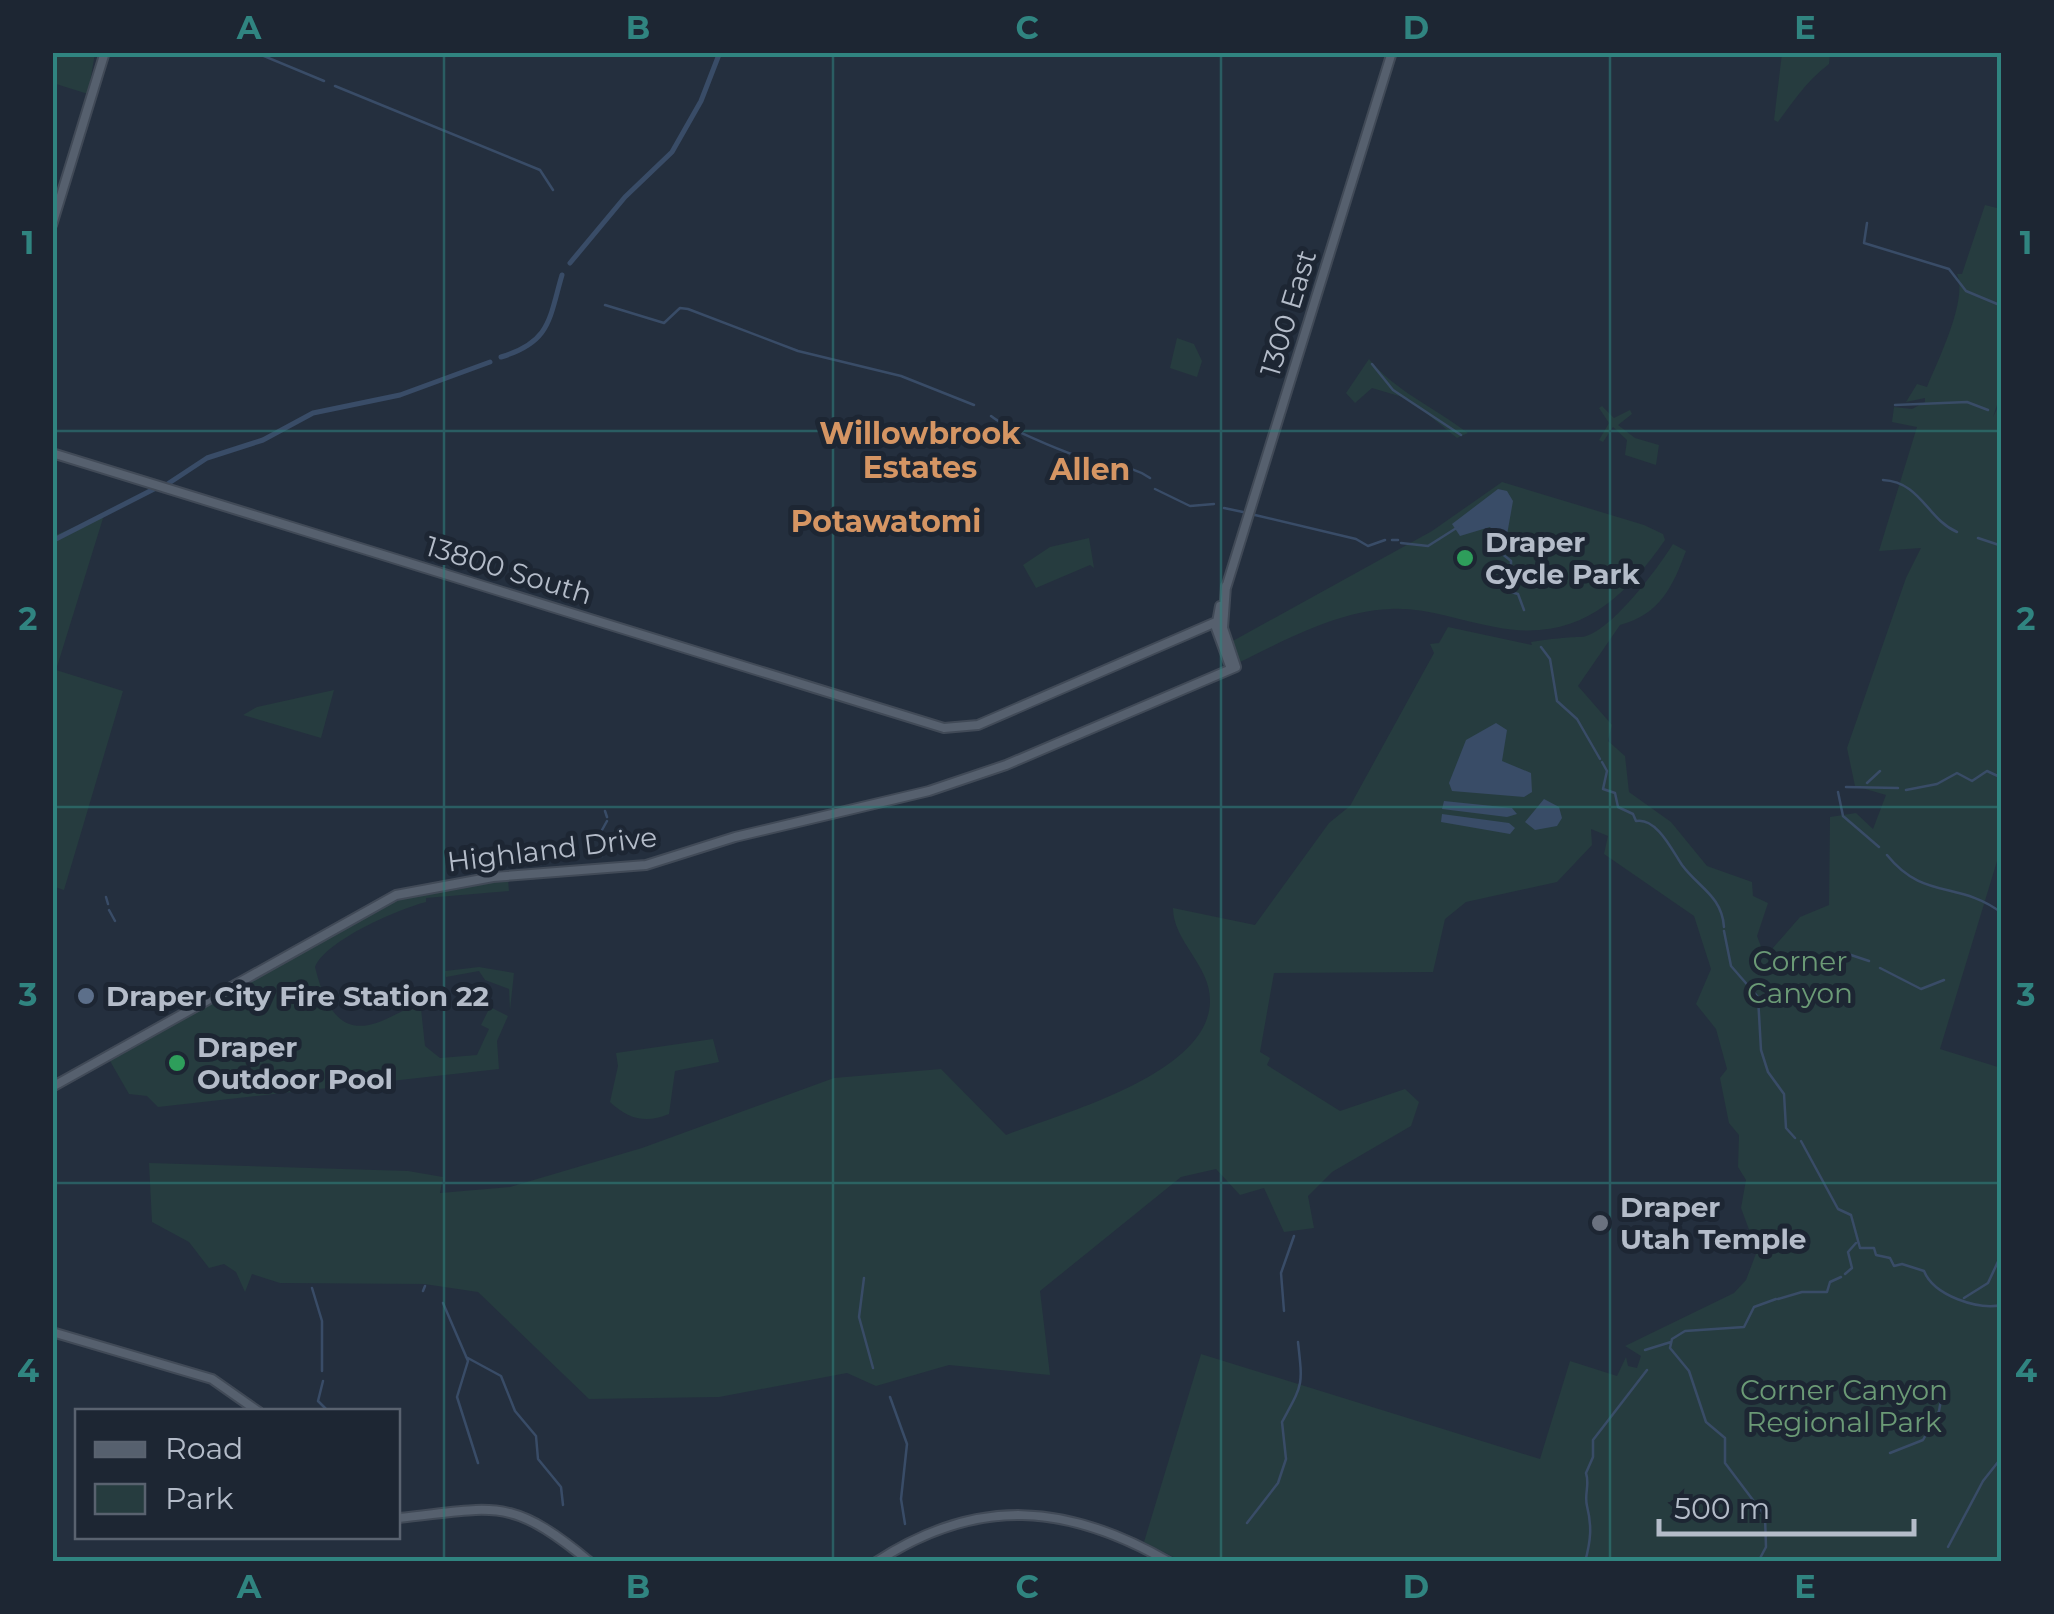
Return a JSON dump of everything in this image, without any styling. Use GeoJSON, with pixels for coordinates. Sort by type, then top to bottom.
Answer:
{"type":"FeatureCollection","features":[{"type":"Feature","properties":{"kind":"main road"},"geometry":{"type":"LineString","coordinates":[[52,225],[101,52]]}},
{"type":"Feature","properties":{"kind":"main road","name":"1300 East"},"geometry":{"type":"LineString","coordinates":[[1219,623],[1226,586],[1392,52]]}},
{"type":"Feature","properties":{"kind":"main road","name":"13800 South"},"geometry":{"type":"LineString","coordinates":[[52,453],[952,729],[978,725],[1219,623]]}},
{"type":"Feature","properties":{"kind":"main road"},"geometry":{"type":"LineString","coordinates":[[1199,683],[1225,667],[1219,623]]}},
{"type":"Feature","properties":{"kind":"main road"},"geometry":{"type":"LineString","coordinates":[[1219,623],[1235,669]]}},
{"type":"Feature","properties":{"kind":"main road"},"geometry":{"type":"LineString","coordinates":[[1223,648],[1235,669]]}},
{"type":"Feature","properties":{"kind":"main road","name":"Highland Drive"},"geometry":{"type":"LineString","coordinates":[[52,1086],[396,895],[494,877],[591,872],[659,862],[748,833],[929,791],[990,772],[1235,669]]}},
{"type":"Feature","properties":{"kind":"main road"},"geometry":{"type":"LineString","coordinates":[[52,1332],[212,1379],[256,1409]]}},
{"type":"Feature","properties":{"kind":"main road"},"geometry":{"type":"LineString","coordinates":[[400,1518],[484,1510],[510,1512],[544,1524],[590,1562]]}},
{"type":"Feature","properties":{"kind":"main road"},"geometry":{"type":"LineString","coordinates":[[876,1562],[953,1524],[1027,1514],[1095,1526],[1169,1562]]}},
{"type":"Feature","properties":{"kind":"green space"},"geometry":{"type":"Polygon","coordinates":[[[52,53],[95,53],[88,94],[53,83],[52,53]]]}},
{"type":"Feature","properties":{"kind":"green space"},"geometry":{"type":"Polygon","coordinates":[[[1782,53],[1830,53],[1829,64],[1778,122],[1774,120],[1782,53]]]}},
{"type":"Feature","properties":{"kind":"green space"},"geometry":{"type":"Polygon","coordinates":[[[1985,205],[2001,209],[2002,390],[1993,417],[2001,401],[2001,848],[1940,1049],[2001,1068],[2001,1561],[1183,1562],[1144,1542],[1201,1354],[1540,1459],[1570,1361],[1617,1376],[1626,1357],[1628,1366],[1637,1368],[1641,1356],[1625,1346],[1734,1293],[1746,1280],[1757,1251],[1741,1208],[1746,1180],[1738,1167],[1739,1135],[1729,1123],[1720,1078],[1727,1069],[1716,1029],[1696,1004],[1711,969],[1694,916],[1604,854],[1608,836],[1591,829],[1592,845],[1557,882],[1466,902],[1445,919],[1433,972],[1274,973],[1260,1052],[1270,1058],[1267,1065],[1340,1111],[1405,1089],[1419,1102],[1411,1126],[1332,1172],[1308,1196],[1314,1228],[1284,1232],[1264,1188],[1240,1195],[1216,1169],[1181,1177],[1040,1291],[1050,1375],[949,1365],[876,1386],[847,1373],[719,1397],[589,1399],[478,1292],[424,1284],[280,1283],[252,1274],[245,1292],[236,1272],[224,1264],[209,1268],[189,1242],[152,1222],[149,1163],[408,1171],[443,1177],[440,1193],[510,1187],[642,1148],[834,1078],[941,1069],[1006,1135],[1129,1087],[1186,1049],[1204,1026],[1210,1000],[1208,987],[1179,931],[1173,908],[1255,925],[1329,823],[1350,806],[1434,653],[1430,644],[1439,643],[1448,627],[1532,645],[1531,642],[1592,633],[1632,599],[1673,544],[1686,551],[1670,588],[1655,607],[1620,625],[1578,686],[1612,725],[1608,741],[1625,756],[1629,792],[1671,822],[1707,866],[1752,882],[1753,896],[1768,903],[1757,936],[1765,957],[1800,917],[1829,905],[1830,817],[1856,813],[1873,829],[1886,795],[1855,786],[1847,748],[1906,578],[1921,548],[1879,551],[1917,427],[1892,422],[1894,407],[1912,409],[1925,402],[1925,398],[1906,402],[1917,384],[1927,387],[1944,346],[1958,299],[1957,274],[1962,274],[1985,205]]]}},
{"type":"Feature","properties":{"kind":"green space"},"geometry":{"type":"Polygon","coordinates":[[[1177,338],[1194,344],[1202,361],[1197,377],[1170,368],[1177,338]]]}},
{"type":"Feature","properties":{"kind":"green space"},"geometry":{"type":"Polygon","coordinates":[[[1369,359],[1403,389],[1468,433],[1457,438],[1409,399],[1372,388],[1355,403],[1346,393],[1369,359]]]}},
{"type":"Feature","properties":{"kind":"green space"},"geometry":{"type":"Polygon","coordinates":[[[1602,406],[1614,418],[1630,410],[1632,414],[1618,425],[1635,438],[1659,445],[1656,465],[1625,455],[1627,440],[1613,427],[1603,442],[1599,440],[1609,423],[1599,408],[1602,406]]]}},
{"type":"Feature","properties":{"kind":"green space"},"geometry":{"type":"Polygon","coordinates":[[[1502,482],[1644,525],[1663,534],[1665,540],[1632,582],[1594,613],[1573,623],[1524,630],[1417,610],[1370,611],[1312,628],[1240,662],[1231,642],[1432,531],[1502,482]]]}},
{"type":"Feature","properties":{"kind":"green space"},"geometry":{"type":"Polygon","coordinates":[[[104,515],[56,670],[123,691],[64,890],[52,886],[53,536],[104,515]]]}},
{"type":"Feature","properties":{"kind":"green space"},"geometry":{"type":"Polygon","coordinates":[[[1089,538],[1094,568],[1090,565],[1036,588],[1023,565],[1050,547],[1089,538]]]}},
{"type":"Feature","properties":{"kind":"green space"},"geometry":{"type":"Polygon","coordinates":[[[334,690],[321,738],[243,715],[257,707],[334,690]]]}},
{"type":"Feature","properties":{"kind":"green space"},"geometry":{"type":"Polygon","coordinates":[[[508,879],[509,891],[426,898],[426,902],[348,936],[315,967],[336,1015],[349,1024],[364,1026],[381,1021],[441,989],[438,998],[427,1000],[421,1009],[425,1046],[440,1058],[477,1055],[489,1029],[481,1025],[490,1007],[508,1016],[497,1041],[499,1069],[158,1107],[147,1096],[129,1094],[110,1061],[397,899],[508,879]]]}},
{"type":"Feature","properties":{"kind":"green space"},"geometry":{"type":"Polygon","coordinates":[[[479,967],[514,973],[510,1010],[509,989],[485,980],[479,971],[446,977],[445,971],[479,967]]]}},
{"type":"Feature","properties":{"kind":"green space"},"geometry":{"type":"Polygon","coordinates":[[[713,1039],[719,1062],[675,1071],[669,1114],[638,1118],[610,1102],[618,1066],[616,1053],[713,1039]]]}},
{"type":"Feature","properties":{"kind":"water"},"geometry":{"type":"Polygon","coordinates":[[[1498,489],[1507,491],[1513,501],[1505,546],[1490,527],[1460,536],[1452,524],[1498,489]]]}},
{"type":"Feature","properties":{"kind":"water"},"geometry":{"type":"Polygon","coordinates":[[[1496,723],[1507,730],[1502,761],[1531,773],[1532,792],[1524,797],[1452,791],[1449,783],[1466,740],[1496,723]]]}},
{"type":"Feature","properties":{"kind":"water"},"geometry":{"type":"Polygon","coordinates":[[[1544,799],[1559,807],[1562,818],[1557,826],[1535,830],[1525,822],[1544,799]]]}},
{"type":"Feature","properties":{"kind":"water"},"geometry":{"type":"Polygon","coordinates":[[[1444,801],[1512,808],[1517,814],[1507,817],[1442,809],[1444,801]]]}},
{"type":"Feature","properties":{"kind":"water"},"geometry":{"type":"Polygon","coordinates":[[[1442,814],[1509,823],[1515,828],[1510,834],[1441,822],[1442,814]]]}},
{"type":"Feature","properties":{"kind":"waterway"},"geometry":{"type":"LineString","coordinates":[[254,52],[324,81]]}},
{"type":"Feature","properties":{"kind":"waterway"},"geometry":{"type":"LineString","coordinates":[[570,263],[625,197],[672,152],[701,101],[720,52]]}},
{"type":"Feature","properties":{"kind":"waterway"},"geometry":{"type":"LineString","coordinates":[[335,86],[540,170],[553,190]]}},
{"type":"Feature","properties":{"kind":"waterway"},"geometry":{"type":"LineString","coordinates":[[1867,223],[1864,243],[1949,269],[1966,291],[2002,306]]}},
{"type":"Feature","properties":{"kind":"waterway"},"geometry":{"type":"LineString","coordinates":[[501,357],[539,336],[550,316],[562,275]]}},
{"type":"Feature","properties":{"kind":"waterway"},"geometry":{"type":"LineString","coordinates":[[605,305],[664,323],[680,308],[688,309],[798,351],[901,376],[974,405]]}},
{"type":"Feature","properties":{"kind":"waterway"},"geometry":{"type":"LineString","coordinates":[[166,485],[207,458],[263,440],[313,413],[400,395],[490,362]]}},
{"type":"Feature","properties":{"kind":"waterway"},"geometry":{"type":"LineString","coordinates":[[1372,364],[1393,390],[1461,435]]}},
{"type":"Feature","properties":{"kind":"waterway"},"geometry":{"type":"LineString","coordinates":[[1895,405],[1967,402],[1988,410]]}},
{"type":"Feature","properties":{"kind":"waterway"},"geometry":{"type":"LineString","coordinates":[[991,416],[1065,451],[1150,478]]}},
{"type":"Feature","properties":{"kind":"waterway"},"geometry":{"type":"LineString","coordinates":[[1883,480],[1906,487],[1957,532]]}},
{"type":"Feature","properties":{"kind":"waterway"},"geometry":{"type":"LineString","coordinates":[[52,541],[156,488]]}},
{"type":"Feature","properties":{"kind":"waterway"},"geometry":{"type":"LineString","coordinates":[[1155,489],[1190,506],[1214,504]]}},
{"type":"Feature","properties":{"kind":"waterway"},"geometry":{"type":"LineString","coordinates":[[1224,508],[1243,512]]}},
{"type":"Feature","properties":{"kind":"waterway"},"geometry":{"type":"LineString","coordinates":[[1255,515],[1356,539],[1368,546],[1385,540]]}},
{"type":"Feature","properties":{"kind":"waterway"},"geometry":{"type":"LineString","coordinates":[[1401,543],[1428,546],[1458,527]]}},
{"type":"Feature","properties":{"kind":"waterway"},"geometry":{"type":"LineString","coordinates":[[1978,538],[2002,546]]}},
{"type":"Feature","properties":{"kind":"waterway"},"geometry":{"type":"LineString","coordinates":[[1392,540],[1398,540]]}},
{"type":"Feature","properties":{"kind":"waterway"},"geometry":{"type":"LineString","coordinates":[[1505,546],[1500,552],[1511,561],[1511,592],[1518,594],[1524,610]]}},
{"type":"Feature","properties":{"kind":"waterway"},"geometry":{"type":"LineString","coordinates":[[1541,647],[1550,659],[1557,701],[1577,719],[1600,759]]}},
{"type":"Feature","properties":{"kind":"waterway"},"geometry":{"type":"LineString","coordinates":[[1602,762],[1607,771],[1603,789],[1615,793],[1618,807],[1633,814],[1636,821],[1651,824],[1664,837],[1682,865],[1719,907],[1724,927]]}},
{"type":"Feature","properties":{"kind":"waterway"},"geometry":{"type":"LineString","coordinates":[[1867,783],[1880,771]]}},
{"type":"Feature","properties":{"kind":"waterway"},"geometry":{"type":"LineString","coordinates":[[1906,790],[1937,784],[1957,773],[1972,781],[1987,771],[2002,778]]}},
{"type":"Feature","properties":{"kind":"waterway"},"geometry":{"type":"LineString","coordinates":[[1846,787],[1898,788]]}},
{"type":"Feature","properties":{"kind":"waterway"},"geometry":{"type":"LineString","coordinates":[[1838,792],[1843,816],[1879,847]]}},
{"type":"Feature","properties":{"kind":"waterway"},"geometry":{"type":"LineString","coordinates":[[605,811],[607,817]]}},
{"type":"Feature","properties":{"kind":"waterway"},"geometry":{"type":"LineString","coordinates":[[602,830],[607,821]]}},
{"type":"Feature","properties":{"kind":"waterway"},"geometry":{"type":"LineString","coordinates":[[602,856],[608,842],[604,834]]}},
{"type":"Feature","properties":{"kind":"waterway"},"geometry":{"type":"LineString","coordinates":[[1887,855],[1914,879],[1971,896],[2002,913]]}},
{"type":"Feature","properties":{"kind":"waterway"},"geometry":{"type":"LineString","coordinates":[[106,897],[108,904]]}},
{"type":"Feature","properties":{"kind":"waterway"},"geometry":{"type":"LineString","coordinates":[[109,910],[115,921]]}},
{"type":"Feature","properties":{"kind":"waterway"},"geometry":{"type":"LineString","coordinates":[[1724,931],[1731,966],[1758,997],[1761,1050],[1768,1072],[1784,1094],[1786,1128],[1795,1138]]}},
{"type":"Feature","properties":{"kind":"waterway"},"geometry":{"type":"LineString","coordinates":[[1842,952],[1869,961]]}},
{"type":"Feature","properties":{"kind":"waterway"},"geometry":{"type":"LineString","coordinates":[[1880,968],[1921,989],[1944,980]]}},
{"type":"Feature","properties":{"kind":"waterway"},"geometry":{"type":"LineString","coordinates":[[1801,1141],[1838,1209],[1851,1215],[1860,1248],[1874,1248],[1876,1255],[1890,1258],[1894,1266],[1902,1264],[1924,1271],[1937,1288],[1958,1299],[2002,1305]]}},
{"type":"Feature","properties":{"kind":"waterway"},"geometry":{"type":"LineString","coordinates":[[1284,1311],[1281,1273],[1294,1236]]}},
{"type":"Feature","properties":{"kind":"waterway"},"geometry":{"type":"LineString","coordinates":[[1845,1274],[1852,1268],[1848,1252],[1856,1243]]}},
{"type":"Feature","properties":{"kind":"waterway"},"geometry":{"type":"LineString","coordinates":[[1964,1298],[1988,1283],[2002,1253]]}},
{"type":"Feature","properties":{"kind":"waterway"},"geometry":{"type":"LineString","coordinates":[[1778,1299],[1802,1292],[1827,1292],[1830,1282],[1841,1277]]}},
{"type":"Feature","properties":{"kind":"waterway"},"geometry":{"type":"LineString","coordinates":[[864,1278],[859,1317],[873,1368]]}},
{"type":"Feature","properties":{"kind":"waterway"},"geometry":{"type":"LineString","coordinates":[[423,1291],[425,1286]]}},
{"type":"Feature","properties":{"kind":"waterway"},"geometry":{"type":"LineString","coordinates":[[312,1288],[322,1321],[322,1371]]}},
{"type":"Feature","properties":{"kind":"waterway"},"geometry":{"type":"LineString","coordinates":[[1758,1562],[1766,1547],[1765,1516],[1725,1463],[1725,1438],[1706,1422],[1689,1371],[1670,1348],[1672,1339],[1685,1331],[1744,1327],[1754,1307],[1776,1299]]}},
{"type":"Feature","properties":{"kind":"waterway"},"geometry":{"type":"LineString","coordinates":[[443,1303],[468,1361],[457,1397],[478,1463]]}},
{"type":"Feature","properties":{"kind":"waterway"},"geometry":{"type":"LineString","coordinates":[[1247,1523],[1278,1483],[1286,1459],[1282,1422],[1300,1384],[1298,1342]]}},
{"type":"Feature","properties":{"kind":"waterway"},"geometry":{"type":"LineString","coordinates":[[1645,1350],[1671,1342]]}},
{"type":"Feature","properties":{"kind":"waterway"},"geometry":{"type":"LineString","coordinates":[[466,1357],[501,1376],[515,1411],[536,1436],[538,1459],[561,1487],[563,1505]]}},
{"type":"Feature","properties":{"kind":"waterway"},"geometry":{"type":"LineString","coordinates":[[1585,1562],[1590,1533],[1586,1473],[1593,1457],[1593,1440],[1647,1370]]}},
{"type":"Feature","properties":{"kind":"waterway"},"geometry":{"type":"LineString","coordinates":[[323,1381],[318,1401],[326,1409]]}},
{"type":"Feature","properties":{"kind":"waterway"},"geometry":{"type":"LineString","coordinates":[[1890,1453],[1923,1440],[1939,1411],[1943,1389]]}},
{"type":"Feature","properties":{"kind":"waterway"},"geometry":{"type":"LineString","coordinates":[[890,1397],[907,1444],[901,1499],[905,1524]]}},
{"type":"Feature","properties":{"kind":"waterway"},"geometry":{"type":"LineString","coordinates":[[1948,1547],[1983,1481],[2002,1457]]}},
{"type":"Feature","properties":{"kind":"place","name":"Draper Cycle Park"},"geometry":{"type":"Point","coordinates":[1465,558]}},
{"type":"Feature","properties":{"kind":"place","name":"Draper City Fire Station 22"},"geometry":{"type":"Point","coordinates":[86,996]}},
{"type":"Feature","properties":{"kind":"place","name":"Draper Outdoor Pool"},"geometry":{"type":"Point","coordinates":[177,1063]}},
{"type":"Feature","properties":{"kind":"place","name":"Draper Utah Temple"},"geometry":{"type":"Point","coordinates":[1600,1223]}},
{"type":"Feature","properties":{"kind":"district","name":"Willowbrook Estates"},"geometry":{"type":"Point","coordinates":[920,450]}},
{"type":"Feature","properties":{"kind":"district","name":"Allen"},"geometry":{"type":"Point","coordinates":[1090,469]}},
{"type":"Feature","properties":{"kind":"district","name":"Potawatomi"},"geometry":{"type":"Point","coordinates":[886,521]}},
{"type":"Feature","properties":{"kind":"park label","name":"Corner Canyon"},"geometry":{"type":"Point","coordinates":[1800,977]}},
{"type":"Feature","properties":{"kind":"park label","name":"Corner Canyon Regional Park"},"geometry":{"type":"Point","coordinates":[1844,1406]}}]}
